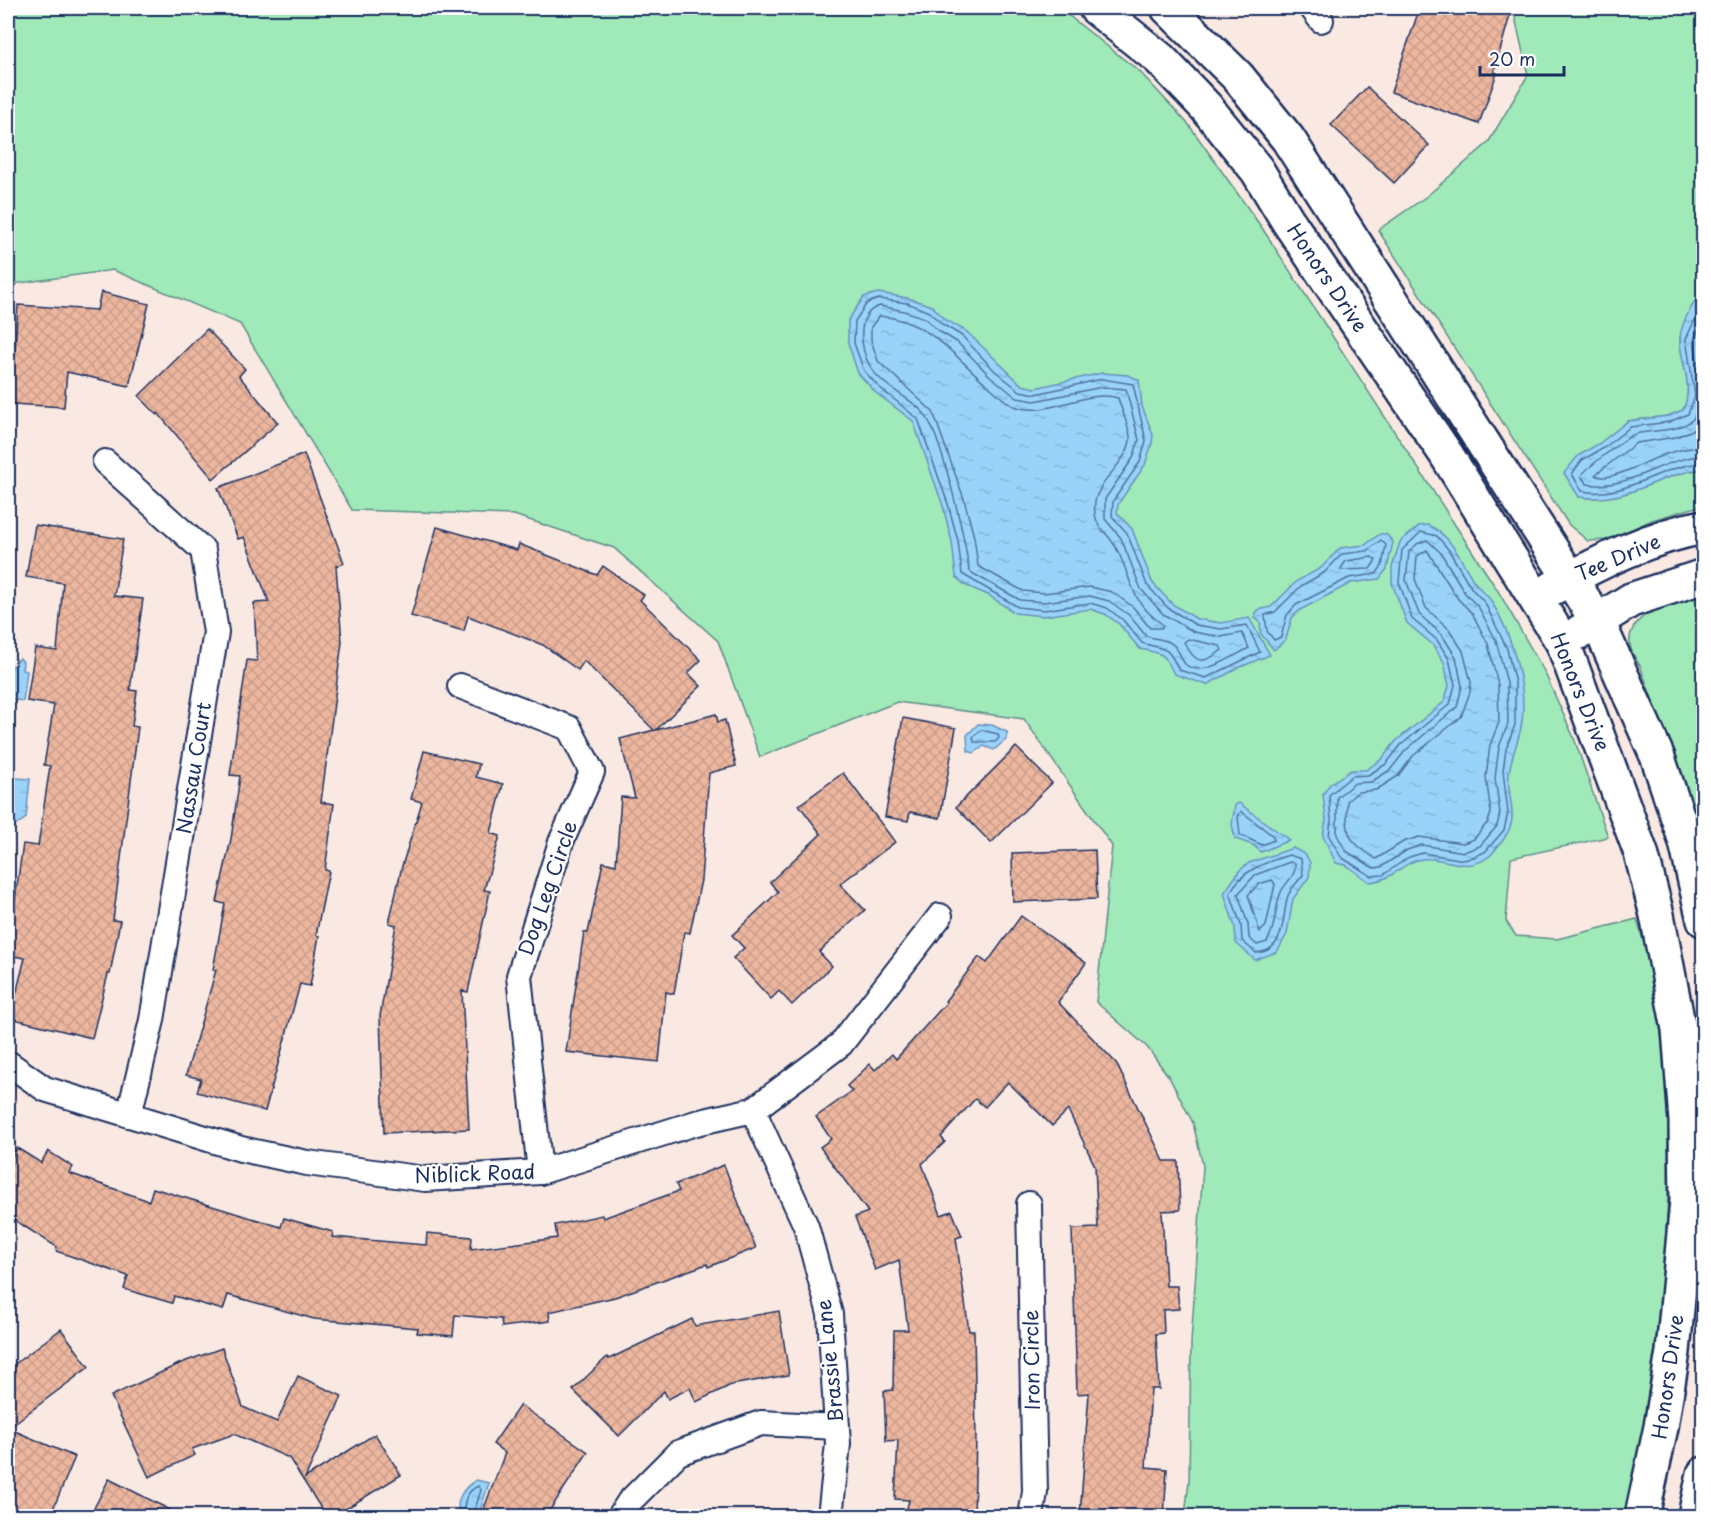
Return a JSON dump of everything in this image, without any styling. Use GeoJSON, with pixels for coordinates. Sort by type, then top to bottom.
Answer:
{"type":"FeatureCollection","features":[{"type":"Feature","properties":{"kind":"street","name":"Honors Drive"},"geometry":{"type":"LineString","coordinates":[[1096,8],[1160,59],[1206,107],[1257,170],[1324,275],[1446,454],[1537,597],[1563,643],[1641,853],[1657,915],[1679,1029],[1686,1121],[1687,1201],[1681,1282],[1661,1427],[1642,1516]]}},
{"type":"Feature","properties":{"kind":"street"},"geometry":{"type":"LineString","coordinates":[[1168,8],[1238,77],[1288,139],[1598,622],[1658,758],[1686,842],[1704,920]]}},
{"type":"Feature","properties":{"kind":"street","name":"Nassau Court"},"geometry":{"type":"LineString","coordinates":[[105,462],[203,550],[216,632],[152,1020],[129,1115]]}},
{"type":"Feature","properties":{"kind":"street","name":"Tee Drive"},"geometry":{"type":"LineString","coordinates":[[1537,597],[1617,555],[1686,530],[1704,527]]}},
{"type":"Feature","properties":{"kind":"street"},"geometry":{"type":"LineString","coordinates":[[1563,643],[1631,600],[1704,576]]}},
{"type":"Feature","properties":{"kind":"street","name":"Dog Leg Circle"},"geometry":{"type":"LineString","coordinates":[[460,686],[569,728],[592,772],[561,842],[535,918],[519,976],[540,1172]]}},
{"type":"Feature","properties":{"kind":"street","name":"Niblick Road"},"geometry":{"type":"LineString","coordinates":[[8,1063],[45,1089],[241,1149],[307,1164],[425,1179],[540,1172],[696,1123],[753,1110],[841,1044],[940,916]]}},
{"type":"Feature","properties":{"kind":"street","name":"Brassie Lane"},"geometry":{"type":"LineString","coordinates":[[753,1110],[806,1226],[830,1314],[838,1444],[830,1516]]}},
{"type":"Feature","properties":{"kind":"street","name":"Iron Circle"},"geometry":{"type":"LineString","coordinates":[[1029,1204],[1035,1492],[1031,1516]]}},
{"type":"Feature","properties":{"kind":"street"},"geometry":{"type":"LineString","coordinates":[[620,1516],[629,1502],[678,1453],[760,1423],[837,1427]]}},
{"type":"Feature","properties":{"kind":"street"},"geometry":{"type":"LineString","coordinates":[[1695,1516],[1704,1474]]}},
{"type":"Feature","properties":{"kind":"green space"},"geometry":{"type":"Polygon","coordinates":[[[8,8],[1059,8],[1140,72],[1189,125],[1262,228],[1498,591],[1544,671],[1574,738],[1608,837],[1511,858],[1506,921],[1516,936],[1557,939],[1637,919],[1651,972],[1660,1026],[1666,1081],[1668,1191],[1654,1356],[1635,1476],[1626,1516],[1185,1516],[1189,1480],[1191,1343],[1203,1166],[1193,1123],[1169,1077],[1147,1047],[1096,1002],[1112,846],[1024,719],[897,702],[760,757],[718,641],[614,548],[514,515],[352,510],[240,324],[113,270],[13,284],[8,276],[8,8]]]}},
{"type":"Feature","properties":{"kind":"green space"},"geometry":{"type":"Polygon","coordinates":[[[1513,8],[1703,8],[1703,291],[1688,316],[1680,337],[1687,385],[1686,401],[1683,410],[1668,416],[1628,421],[1601,443],[1578,456],[1579,497],[1597,498],[1628,493],[1671,476],[1703,469],[1703,505],[1652,520],[1609,540],[1588,541],[1569,525],[1378,230],[1427,196],[1488,143],[1528,75],[1513,8]]]}},
{"type":"Feature","properties":{"kind":"green space"},"geometry":{"type":"Polygon","coordinates":[[[1703,588],[1703,834],[1640,666],[1631,649],[1630,637],[1635,626],[1643,617],[1668,602],[1703,588]]]}},
{"type":"Feature","properties":{"kind":"water"},"geometry":{"type":"Polygon","coordinates":[[[1703,291],[1703,469],[1671,476],[1629,493],[1598,498],[1579,497],[1564,473],[1578,456],[1600,443],[1628,421],[1668,416],[1683,410],[1687,385],[1680,336],[1687,315],[1703,291]]]}},
{"type":"Feature","properties":{"kind":"water"},"geometry":{"type":"Polygon","coordinates":[[[878,293],[908,298],[932,306],[946,320],[966,331],[1022,385],[1035,388],[1102,373],[1128,375],[1139,380],[1142,406],[1153,435],[1152,443],[1145,465],[1118,504],[1117,513],[1132,529],[1152,582],[1172,604],[1197,619],[1221,623],[1249,618],[1270,655],[1238,668],[1207,685],[1174,674],[1162,655],[1140,649],[1119,624],[1105,614],[1090,609],[1044,616],[1015,613],[988,595],[965,585],[956,577],[952,542],[943,506],[913,421],[875,392],[858,373],[848,343],[848,320],[864,297],[878,293]]]}},
{"type":"Feature","properties":{"kind":"water"},"geometry":{"type":"Polygon","coordinates":[[[1428,525],[1449,542],[1475,583],[1491,601],[1505,629],[1516,662],[1523,712],[1509,775],[1511,825],[1490,856],[1480,862],[1464,864],[1422,859],[1392,875],[1369,882],[1346,865],[1336,863],[1323,836],[1326,820],[1323,794],[1330,784],[1351,770],[1366,770],[1382,759],[1396,741],[1444,702],[1449,686],[1444,662],[1432,644],[1407,623],[1392,583],[1392,567],[1400,542],[1419,526],[1428,525]]]}},
{"type":"Feature","properties":{"kind":"water"},"geometry":{"type":"Polygon","coordinates":[[[1380,534],[1386,534],[1393,542],[1387,569],[1379,579],[1351,583],[1300,610],[1292,618],[1286,639],[1274,650],[1261,634],[1260,622],[1254,617],[1258,610],[1271,607],[1297,581],[1321,568],[1340,548],[1365,545],[1380,534]]]}},
{"type":"Feature","properties":{"kind":"water"},"geometry":{"type":"Polygon","coordinates":[[[20,658],[23,662],[22,670],[27,671],[23,701],[8,699],[11,668],[20,658]]]}},
{"type":"Feature","properties":{"kind":"water"},"geometry":{"type":"Polygon","coordinates":[[[978,724],[992,725],[1007,732],[1007,739],[994,750],[984,746],[974,753],[968,751],[967,735],[978,724]]]}},
{"type":"Feature","properties":{"kind":"water"},"geometry":{"type":"Polygon","coordinates":[[[15,778],[30,779],[26,818],[15,826],[10,825],[8,815],[9,783],[15,778]]]}},
{"type":"Feature","properties":{"kind":"water"},"geometry":{"type":"Polygon","coordinates":[[[1239,803],[1289,840],[1261,852],[1253,845],[1235,839],[1232,824],[1235,805],[1239,803]]]}},
{"type":"Feature","properties":{"kind":"water"},"geometry":{"type":"Polygon","coordinates":[[[1293,848],[1306,855],[1310,863],[1309,877],[1293,899],[1287,934],[1277,952],[1255,960],[1236,943],[1235,927],[1224,893],[1240,870],[1249,863],[1293,848]]]}},
{"type":"Feature","properties":{"kind":"water"},"geometry":{"type":"Polygon","coordinates":[[[476,1480],[489,1483],[478,1516],[461,1516],[458,1506],[461,1496],[476,1480]]]}},
{"type":"Feature","properties":{"kind":"building"},"geometry":{"type":"Polygon","coordinates":[[[1431,8],[1512,8],[1494,72],[1497,73],[1479,124],[1391,92],[1419,10],[1430,13],[1431,8]]]}},
{"type":"Feature","properties":{"kind":"building"},"geometry":{"type":"Polygon","coordinates":[[[1367,87],[1429,145],[1394,183],[1331,125],[1367,87]]]}},
{"type":"Feature","properties":{"kind":"building"},"geometry":{"type":"Polygon","coordinates":[[[101,292],[149,304],[129,386],[67,372],[64,407],[11,404],[18,305],[97,310],[101,292]]]}},
{"type":"Feature","properties":{"kind":"building"},"geometry":{"type":"Polygon","coordinates":[[[207,329],[245,369],[239,376],[278,423],[213,479],[158,413],[157,415],[139,396],[207,329]]]}},
{"type":"Feature","properties":{"kind":"building"},"geometry":{"type":"Polygon","coordinates":[[[304,454],[344,563],[336,566],[342,642],[321,802],[334,804],[325,870],[329,871],[316,935],[319,936],[310,986],[300,984],[265,1111],[197,1092],[201,1079],[186,1075],[216,970],[213,970],[225,904],[217,902],[231,839],[240,776],[230,775],[247,660],[257,661],[254,603],[269,602],[244,537],[238,539],[218,488],[304,454]]]}},
{"type":"Feature","properties":{"kind":"building"},"geometry":{"type":"Polygon","coordinates":[[[35,525],[123,539],[114,596],[143,599],[130,690],[137,691],[132,726],[138,727],[113,920],[120,921],[110,974],[108,974],[92,1038],[10,1018],[25,958],[8,955],[8,948],[23,844],[38,846],[50,766],[44,765],[54,705],[27,701],[35,648],[57,651],[63,583],[26,577],[35,525]]]}},
{"type":"Feature","properties":{"kind":"building"},"geometry":{"type":"Polygon","coordinates":[[[437,527],[517,550],[519,544],[597,575],[603,566],[644,595],[640,600],[701,660],[688,673],[701,686],[656,730],[716,714],[718,722],[725,720],[736,766],[709,773],[701,880],[690,933],[684,932],[674,994],[666,992],[659,1062],[566,1052],[584,932],[588,933],[603,862],[616,865],[621,797],[635,798],[620,739],[654,730],[584,661],[578,670],[543,645],[468,616],[464,631],[411,616],[437,527]]]}},
{"type":"Feature","properties":{"kind":"building"},"geometry":{"type":"Polygon","coordinates":[[[903,718],[956,728],[940,818],[910,812],[908,821],[885,817],[903,718]]]}},
{"type":"Feature","properties":{"kind":"building"},"geometry":{"type":"Polygon","coordinates":[[[1016,747],[1052,783],[991,843],[956,807],[1016,747]]]}},
{"type":"Feature","properties":{"kind":"building"},"geometry":{"type":"Polygon","coordinates":[[[424,751],[479,764],[476,777],[503,784],[491,833],[500,836],[484,890],[490,891],[468,992],[462,991],[469,1129],[384,1133],[380,1016],[396,925],[389,923],[402,866],[422,802],[411,799],[424,751]]]}},
{"type":"Feature","properties":{"kind":"building"},"geometry":{"type":"Polygon","coordinates":[[[843,773],[895,842],[840,884],[865,910],[819,952],[832,966],[792,1005],[779,991],[771,999],[733,958],[744,948],[732,935],[778,892],[770,882],[821,834],[799,805],[843,773]]]}},
{"type":"Feature","properties":{"kind":"building"},"geometry":{"type":"Polygon","coordinates":[[[1095,850],[1097,899],[1013,902],[1012,853],[1095,850]]]}},
{"type":"Feature","properties":{"kind":"building"},"geometry":{"type":"Polygon","coordinates":[[[1021,916],[1086,963],[1058,1002],[1116,1063],[1164,1161],[1178,1161],[1180,1210],[1162,1211],[1166,1286],[1177,1286],[1179,1309],[1163,1310],[1164,1333],[1156,1334],[1159,1389],[1151,1389],[1146,1467],[1167,1469],[1164,1516],[1080,1516],[1089,1393],[1077,1394],[1072,1229],[1098,1228],[1095,1166],[1068,1110],[1052,1126],[1008,1082],[985,1107],[975,1099],[941,1137],[945,1142],[922,1164],[941,1215],[952,1211],[962,1236],[956,1238],[969,1331],[974,1331],[976,1437],[974,1516],[905,1516],[909,1500],[895,1499],[898,1440],[886,1441],[884,1391],[893,1390],[894,1330],[908,1330],[899,1260],[875,1270],[855,1217],[868,1212],[820,1147],[831,1139],[816,1117],[852,1091],[847,1086],[870,1064],[875,1070],[892,1054],[896,1059],[947,1002],[945,1001],[979,957],[987,963],[1021,916]]]}},
{"type":"Feature","properties":{"kind":"building"},"geometry":{"type":"Polygon","coordinates":[[[17,1148],[41,1163],[48,1151],[73,1167],[69,1173],[149,1201],[153,1188],[281,1227],[284,1218],[333,1232],[332,1237],[426,1245],[427,1233],[472,1237],[471,1249],[557,1238],[555,1225],[602,1215],[603,1218],[679,1191],[676,1184],[724,1165],[756,1248],[708,1267],[707,1264],[615,1297],[549,1312],[550,1321],[502,1327],[501,1319],[455,1315],[453,1336],[417,1333],[418,1328],[314,1319],[228,1295],[223,1310],[174,1296],[172,1303],[124,1289],[128,1276],[56,1251],[57,1247],[8,1216],[8,1163],[17,1148]]]}},
{"type":"Feature","properties":{"kind":"building"},"geometry":{"type":"Polygon","coordinates":[[[779,1311],[789,1375],[731,1385],[696,1402],[690,1388],[668,1399],[664,1391],[619,1436],[573,1390],[607,1357],[609,1359],[692,1319],[695,1326],[779,1311]]]}},
{"type":"Feature","properties":{"kind":"building"},"geometry":{"type":"Polygon","coordinates":[[[61,1329],[89,1367],[8,1428],[8,1369],[61,1329]]]}},
{"type":"Feature","properties":{"kind":"building"},"geometry":{"type":"Polygon","coordinates":[[[222,1348],[243,1407],[277,1422],[298,1376],[342,1396],[305,1478],[375,1434],[401,1475],[334,1516],[326,1516],[289,1458],[234,1434],[192,1449],[195,1455],[149,1477],[111,1396],[181,1363],[222,1348]]]}},
{"type":"Feature","properties":{"kind":"building"},"geometry":{"type":"Polygon","coordinates":[[[520,1405],[588,1452],[546,1516],[481,1516],[505,1453],[493,1444],[520,1405]]]}},
{"type":"Feature","properties":{"kind":"building"},"geometry":{"type":"Polygon","coordinates":[[[8,1428],[75,1457],[50,1516],[8,1516],[8,1428]]]}},
{"type":"Feature","properties":{"kind":"building"},"geometry":{"type":"Polygon","coordinates":[[[109,1479],[182,1516],[90,1516],[109,1479]]]}}]}
